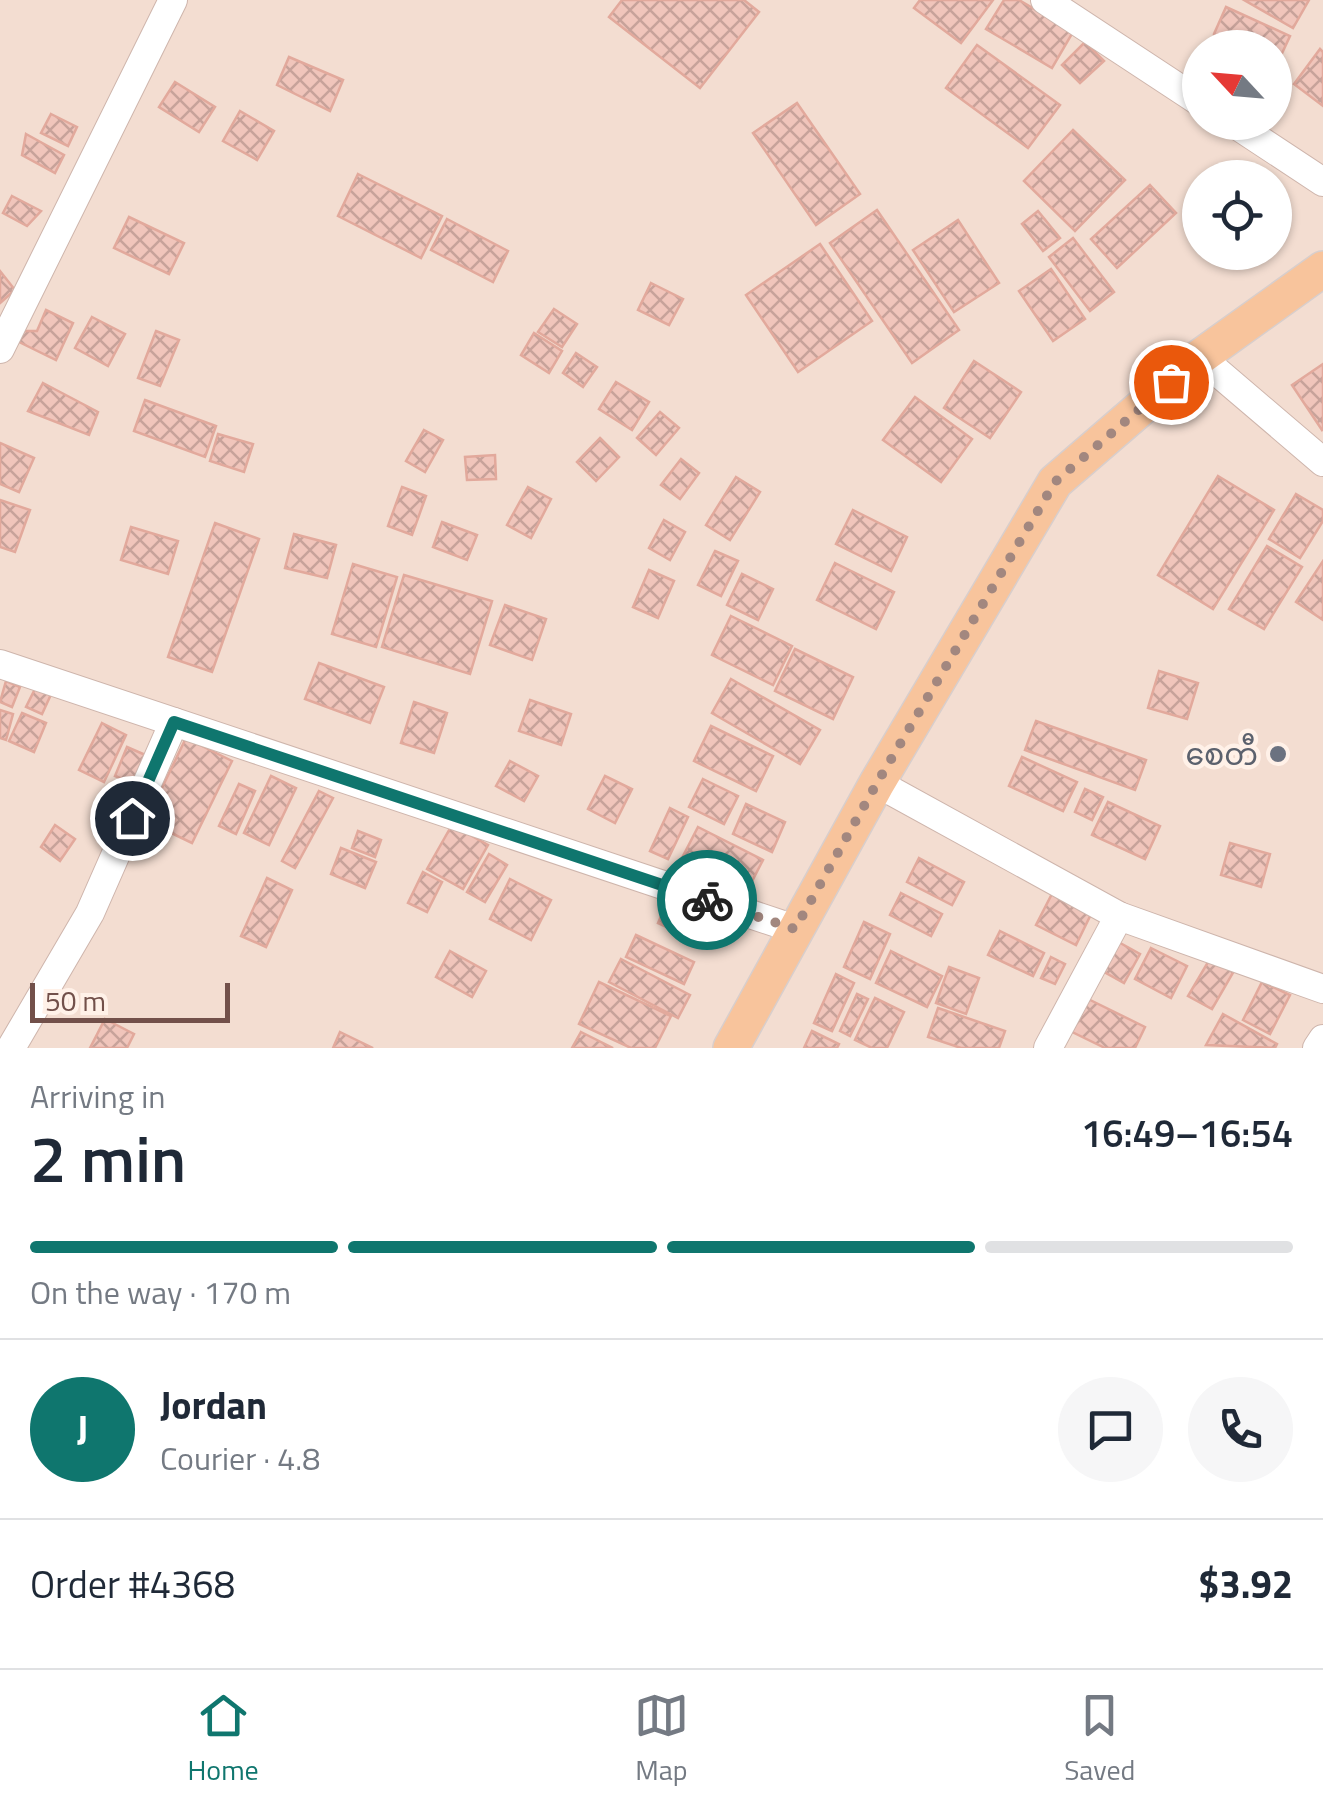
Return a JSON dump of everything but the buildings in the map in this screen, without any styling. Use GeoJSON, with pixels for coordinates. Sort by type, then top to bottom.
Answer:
{"type":"FeatureCollection","features":[{"type":"Feature","properties":{"kind":"main road"},"geometry":{"type":"LineString","coordinates":[[731,1048],[877,783],[1055,482],[1200,357],[1323,269]]}},
{"type":"Feature","properties":{"kind":"street"},"geometry":{"type":"LineString","coordinates":[[0,350],[173,0]]}},
{"type":"Feature","properties":{"kind":"street"},"geometry":{"type":"LineString","coordinates":[[1045,0],[1182,90]]}},
{"type":"Feature","properties":{"kind":"street"},"geometry":{"type":"LineString","coordinates":[[1259,140],[1323,182]]}},
{"type":"Feature","properties":{"kind":"street"},"geometry":{"type":"LineString","coordinates":[[1200,357],[1323,462]]}},
{"type":"Feature","properties":{"kind":"street"},"geometry":{"type":"LineString","coordinates":[[0,664],[795,929]]}},
{"type":"Feature","properties":{"kind":"street"},"geometry":{"type":"LineString","coordinates":[[11,1048],[90,913],[174,722]]}},
{"type":"Feature","properties":{"kind":"street"},"geometry":{"type":"LineString","coordinates":[[877,783],[1119,916],[1323,989]]}},
{"type":"Feature","properties":{"kind":"street"},"geometry":{"type":"LineString","coordinates":[[1048,1048],[1119,916]]}},
{"type":"Feature","properties":{"kind":"street"},"geometry":{"type":"LineString","coordinates":[[1317,1048],[1323,1039]]}},
{"type":"Feature","properties":{"kind":"shaded area"},"geometry":{"type":"Polygon","coordinates":[[[0,0],[1323,0],[1323,1048],[0,1048],[0,0]]]}},
{"type":"Feature","properties":{"kind":"way so far"},"geometry":{"type":"LineString","coordinates":[[707,900],[795,929],[1055,482],[1171,382]]}},
{"type":"Feature","properties":{"kind":"place","name":"စေတီ"},"geometry":{"type":"Point","coordinates":[1278,754]}},
{"type":"Feature","properties":{"kind":"route"},"geometry":{"type":"LineString","coordinates":[[132,818],[174,722],[707,900]]}}]}
